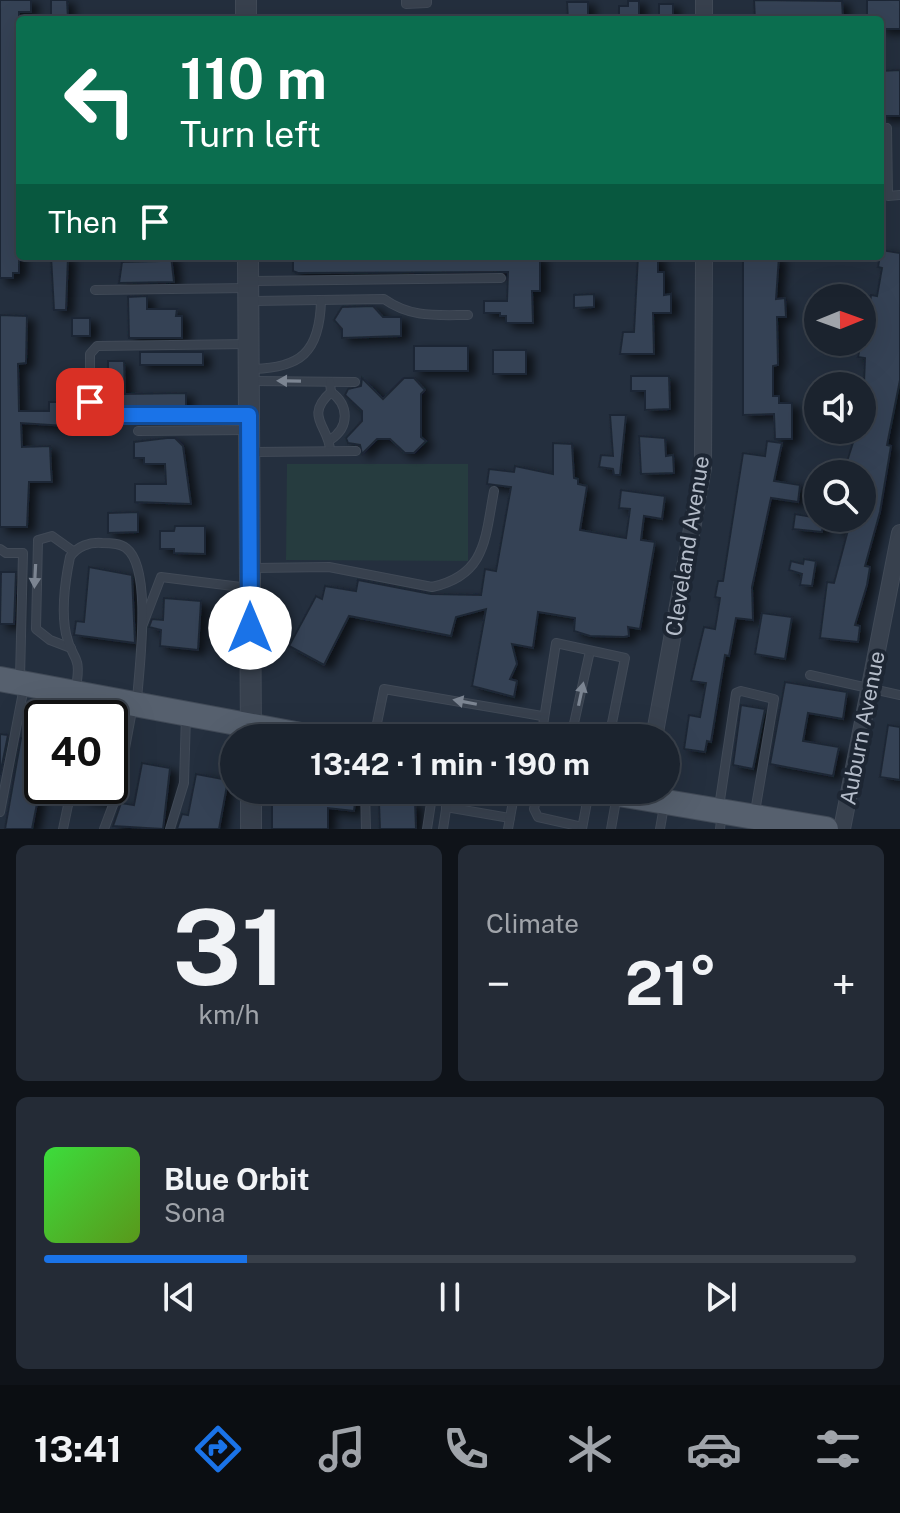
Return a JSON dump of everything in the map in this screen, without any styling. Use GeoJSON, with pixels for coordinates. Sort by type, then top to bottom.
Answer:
{"type":"FeatureCollection","features":[{"type":"Feature","properties":{"kind":"main road"},"geometry":{"type":"LineString","coordinates":[[15,682],[77,700]]}},
{"type":"Feature","properties":{"kind":"main road"},"geometry":{"type":"LineString","coordinates":[[128,705],[220,724]]}},
{"type":"Feature","properties":{"kind":"main road"},"geometry":{"type":"LineString","coordinates":[[676,804],[733,819],[826,829]]}},
{"type":"Feature","properties":{"kind":"street"},"geometry":{"type":"LineString","coordinates":[[248,260],[251,724]]}},
{"type":"Feature","properties":{"kind":"street","name":"Cleveland Avenue"},"geometry":{"type":"LineString","coordinates":[[657,724],[703,468],[704,260]]}},
{"type":"Feature","properties":{"kind":"street","name":"Auburn Avenue"},"geometry":{"type":"LineString","coordinates":[[842,829],[900,533]]}},
{"type":"Feature","properties":{"kind":"street"},"geometry":{"type":"LineString","coordinates":[[251,804],[251,829]]}},
{"type":"Feature","properties":{"kind":"lane"},"geometry":{"type":"LineString","coordinates":[[406,0],[406,4],[427,3],[427,0]]}},
{"type":"Feature","properties":{"kind":"lane"},"geometry":{"type":"LineString","coordinates":[[887,128],[884,184],[888,196],[900,195]]}},
{"type":"Feature","properties":{"kind":"lane"},"geometry":{"type":"LineString","coordinates":[[95,290],[248,290],[501,278]]}},
{"type":"Feature","properties":{"kind":"lane"},"geometry":{"type":"LineString","coordinates":[[248,290],[321,300],[384,299],[400,311],[417,315],[468,315]]}},
{"type":"Feature","properties":{"kind":"lane"},"geometry":{"type":"LineString","coordinates":[[248,375],[299,362],[313,342],[321,300]]}},
{"type":"Feature","properties":{"kind":"lane"},"geometry":{"type":"LineString","coordinates":[[248,344],[97,346],[90,354],[90,402],[100,415],[249,422]]}},
{"type":"Feature","properties":{"kind":"lane"},"geometry":{"type":"LineString","coordinates":[[248,375],[330,387],[355,382]]}},
{"type":"Feature","properties":{"kind":"lane"},"geometry":{"type":"LineString","coordinates":[[330,387],[343,405],[345,416],[341,431],[330,440]]}},
{"type":"Feature","properties":{"kind":"lane"},"geometry":{"type":"LineString","coordinates":[[330,387],[321,403],[318,417],[321,430],[330,440],[330,451]]}},
{"type":"Feature","properties":{"kind":"lane"},"geometry":{"type":"LineString","coordinates":[[138,431],[249,422]]}},
{"type":"Feature","properties":{"kind":"lane"},"geometry":{"type":"LineString","coordinates":[[249,452],[356,451]]}},
{"type":"Feature","properties":{"kind":"lane"},"geometry":{"type":"LineString","coordinates":[[142,626],[161,577],[250,578],[329,567],[432,587],[447,584],[465,574],[481,556],[494,491]]}},
{"type":"Feature","properties":{"kind":"lane"},"geometry":{"type":"LineString","coordinates":[[72,648],[50,640],[36,629],[34,590],[38,540],[52,536],[73,551]]}},
{"type":"Feature","properties":{"kind":"lane"},"geometry":{"type":"LineString","coordinates":[[73,551],[95,543],[125,546],[132,555],[139,577],[142,626],[135,705],[116,797],[104,829]]}},
{"type":"Feature","properties":{"kind":"lane"},"geometry":{"type":"LineString","coordinates":[[0,549],[6,553],[23,553],[15,682],[0,812]]}},
{"type":"Feature","properties":{"kind":"lane"},"geometry":{"type":"LineString","coordinates":[[73,551],[67,573],[65,615],[72,648],[80,664],[84,700]]}},
{"type":"Feature","properties":{"kind":"lane"},"geometry":{"type":"LineString","coordinates":[[250,611],[231,611],[221,616],[217,631],[224,644],[250,646]]}},
{"type":"Feature","properties":{"kind":"lane"},"geometry":{"type":"LineString","coordinates":[[542,724],[556,643],[625,658],[612,724]]}},
{"type":"Feature","properties":{"kind":"lane"},"geometry":{"type":"LineString","coordinates":[[577,724],[590,651]]}},
{"type":"Feature","properties":{"kind":"lane"},"geometry":{"type":"LineString","coordinates":[[810,675],[900,695]]}},
{"type":"Feature","properties":{"kind":"lane"},"geometry":{"type":"LineString","coordinates":[[378,724],[384,689],[542,716]]}},
{"type":"Feature","properties":{"kind":"lane"},"geometry":{"type":"LineString","coordinates":[[741,691],[774,699],[733,819],[736,693],[741,691]]}},
{"type":"Feature","properties":{"kind":"lane"},"geometry":{"type":"LineString","coordinates":[[170,829],[184,783],[186,715]]}},
{"type":"Feature","properties":{"kind":"lane"},"geometry":{"type":"LineString","coordinates":[[63,829],[68,804]]}},
{"type":"Feature","properties":{"kind":"lane"},"geometry":{"type":"LineString","coordinates":[[365,804],[366,829]]}},
{"type":"Feature","properties":{"kind":"lane"},"geometry":{"type":"LineString","coordinates":[[427,829],[431,804]]}},
{"type":"Feature","properties":{"kind":"lane"},"geometry":{"type":"LineString","coordinates":[[443,829],[447,804]]}},
{"type":"Feature","properties":{"kind":"lane"},"geometry":{"type":"LineString","coordinates":[[508,829],[512,804]]}},
{"type":"Feature","properties":{"kind":"lane"},"geometry":{"type":"LineString","coordinates":[[535,804],[538,817],[582,828],[594,804]]}},
{"type":"Feature","properties":{"kind":"lane"},"geometry":{"type":"LineString","coordinates":[[604,804],[611,829]]}},
{"type":"Feature","properties":{"kind":"lane"},"geometry":{"type":"LineString","coordinates":[[652,804],[660,829]]}},
{"type":"Feature","properties":{"kind":"lane"},"geometry":{"type":"LineString","coordinates":[[446,807],[510,818]]}},
{"type":"Feature","properties":{"kind":"green space"},"geometry":{"type":"Polygon","coordinates":[[[287,464],[468,464],[468,561],[286,560],[287,464]]]}},
{"type":"Feature","properties":{"kind":"building"},"geometry":{"type":"Polygon","coordinates":[[[0,0],[31,0],[31,12],[19,12],[19,16],[16,16],[16,260],[19,260],[19,273],[13,273],[13,278],[0,278],[0,0]]]}},
{"type":"Feature","properties":{"kind":"building"},"geometry":{"type":"Polygon","coordinates":[[[51,0],[67,0],[68,16],[51,16],[51,0]]]}},
{"type":"Feature","properties":{"kind":"building"},"geometry":{"type":"Polygon","coordinates":[[[754,0],[842,1],[843,16],[755,16],[754,0]]]}},
{"type":"Feature","properties":{"kind":"building"},"geometry":{"type":"Polygon","coordinates":[[[867,0],[900,0],[900,29],[884,29],[884,16],[867,16],[867,0]]]}},
{"type":"Feature","properties":{"kind":"building"},"geometry":{"type":"Polygon","coordinates":[[[628,1],[639,1],[639,16],[619,16],[619,6],[628,6],[628,1]]]}},
{"type":"Feature","properties":{"kind":"building"},"geometry":{"type":"Polygon","coordinates":[[[567,2],[588,2],[588,16],[568,16],[567,2]]]}},
{"type":"Feature","properties":{"kind":"building"},"geometry":{"type":"Polygon","coordinates":[[[659,4],[673,4],[673,16],[659,16],[659,4]]]}},
{"type":"Feature","properties":{"kind":"building"},"geometry":{"type":"Polygon","coordinates":[[[900,70],[900,116],[884,116],[884,71],[900,70]]]}},
{"type":"Feature","properties":{"kind":"building"},"geometry":{"type":"Polygon","coordinates":[[[884,250],[900,253],[900,380],[876,526],[876,460],[847,460],[853,444],[876,444],[876,372],[864,372],[865,358],[858,357],[876,356],[876,296],[882,268],[878,267],[879,260],[884,260],[884,250]]]}},
{"type":"Feature","properties":{"kind":"building"},"geometry":{"type":"Polygon","coordinates":[[[51,260],[68,260],[66,310],[54,310],[51,260]]]}},
{"type":"Feature","properties":{"kind":"building"},"geometry":{"type":"Polygon","coordinates":[[[171,260],[174,282],[119,283],[122,262],[171,260]]]}},
{"type":"Feature","properties":{"kind":"building"},"geometry":{"type":"Polygon","coordinates":[[[293,260],[540,260],[540,291],[532,291],[533,323],[506,323],[506,316],[500,316],[500,313],[484,313],[484,301],[507,301],[508,272],[293,271],[293,260]]]}},
{"type":"Feature","properties":{"kind":"building"},"geometry":{"type":"Polygon","coordinates":[[[638,260],[658,260],[658,272],[664,272],[664,295],[671,294],[671,313],[653,313],[654,354],[620,354],[623,332],[634,332],[638,260]]]}},
{"type":"Feature","properties":{"kind":"building"},"geometry":{"type":"Polygon","coordinates":[[[743,260],[779,260],[776,299],[785,298],[786,317],[777,317],[778,365],[773,366],[773,396],[779,396],[779,403],[792,403],[792,439],[775,439],[774,414],[743,415],[743,260]]]}},
{"type":"Feature","properties":{"kind":"building"},"geometry":{"type":"Polygon","coordinates":[[[594,294],[594,307],[574,308],[574,295],[594,294]]]}},
{"type":"Feature","properties":{"kind":"building"},"geometry":{"type":"Polygon","coordinates":[[[147,296],[147,309],[177,309],[176,316],[182,316],[182,338],[129,338],[128,297],[147,296]]]}},
{"type":"Feature","properties":{"kind":"building"},"geometry":{"type":"Polygon","coordinates":[[[373,306],[383,317],[401,317],[401,336],[342,338],[342,329],[334,320],[342,307],[373,306]]]}},
{"type":"Feature","properties":{"kind":"building"},"geometry":{"type":"Polygon","coordinates":[[[0,315],[27,316],[26,363],[18,364],[19,411],[49,411],[49,402],[65,402],[66,426],[21,423],[22,447],[50,446],[52,482],[29,482],[27,527],[0,527],[0,315]]]}},
{"type":"Feature","properties":{"kind":"building"},"geometry":{"type":"Polygon","coordinates":[[[72,318],[90,318],[90,336],[72,336],[72,318]]]}},
{"type":"Feature","properties":{"kind":"building"},"geometry":{"type":"Polygon","coordinates":[[[414,346],[468,346],[468,371],[414,371],[414,346]]]}},
{"type":"Feature","properties":{"kind":"building"},"geometry":{"type":"Polygon","coordinates":[[[493,350],[526,350],[526,374],[493,374],[493,350]]]}},
{"type":"Feature","properties":{"kind":"building"},"geometry":{"type":"Polygon","coordinates":[[[140,352],[203,352],[203,365],[140,365],[140,352]]]}},
{"type":"Feature","properties":{"kind":"building"},"geometry":{"type":"Polygon","coordinates":[[[108,361],[124,361],[125,394],[186,393],[186,408],[123,408],[123,396],[108,397],[108,361]]]}},
{"type":"Feature","properties":{"kind":"building"},"geometry":{"type":"Polygon","coordinates":[[[631,376],[669,376],[670,409],[645,410],[645,391],[631,391],[631,376]]]}},
{"type":"Feature","properties":{"kind":"building"},"geometry":{"type":"Polygon","coordinates":[[[362,378],[383,399],[404,378],[414,378],[425,390],[421,394],[421,437],[426,441],[414,453],[405,453],[390,439],[377,439],[362,454],[360,445],[348,443],[346,438],[362,421],[362,411],[345,395],[348,389],[361,386],[362,378]]]}},
{"type":"Feature","properties":{"kind":"building"},"geometry":{"type":"Polygon","coordinates":[[[610,415],[626,415],[620,475],[614,475],[613,469],[599,467],[601,455],[613,456],[610,415]]]}},
{"type":"Feature","properties":{"kind":"building"},"geometry":{"type":"Polygon","coordinates":[[[639,436],[665,438],[666,456],[673,455],[674,473],[641,474],[639,436]]]}},
{"type":"Feature","properties":{"kind":"building"},"geometry":{"type":"Polygon","coordinates":[[[175,438],[183,446],[191,504],[135,502],[135,484],[166,484],[165,464],[144,464],[144,458],[134,458],[134,442],[175,438]]]}},
{"type":"Feature","properties":{"kind":"building"},"geometry":{"type":"Polygon","coordinates":[[[767,441],[782,443],[774,481],[800,485],[798,502],[771,498],[752,587],[753,620],[736,618],[729,656],[725,655],[711,742],[707,741],[705,752],[684,749],[689,715],[700,717],[706,683],[691,681],[704,627],[715,629],[720,598],[715,597],[718,581],[723,581],[743,453],[765,456],[767,441]]]}},
{"type":"Feature","properties":{"kind":"building"},"geometry":{"type":"Polygon","coordinates":[[[553,443],[572,444],[574,478],[578,479],[578,484],[587,486],[580,530],[626,538],[630,509],[619,508],[621,490],[665,496],[662,519],[644,516],[641,540],[655,542],[640,629],[628,627],[629,636],[624,637],[590,636],[574,631],[575,618],[538,612],[533,648],[512,644],[517,664],[510,679],[517,681],[514,697],[472,686],[486,609],[456,617],[451,636],[349,616],[324,665],[289,646],[316,596],[322,599],[325,586],[356,591],[358,580],[431,594],[481,595],[485,569],[496,571],[511,487],[487,484],[489,469],[514,472],[515,466],[553,474],[553,443]]]}},
{"type":"Feature","properties":{"kind":"building"},"geometry":{"type":"Polygon","coordinates":[[[138,512],[138,532],[108,533],[108,513],[138,512]]]}},
{"type":"Feature","properties":{"kind":"building"},"geometry":{"type":"Polygon","coordinates":[[[795,514],[804,516],[804,530],[793,529],[795,514]]]}},
{"type":"Feature","properties":{"kind":"building"},"geometry":{"type":"Polygon","coordinates":[[[175,526],[205,526],[205,554],[174,553],[174,549],[160,549],[160,531],[174,531],[175,526]]]}},
{"type":"Feature","properties":{"kind":"building"},"geometry":{"type":"Polygon","coordinates":[[[847,532],[874,532],[865,566],[870,567],[867,585],[855,625],[860,626],[858,642],[820,638],[827,582],[834,583],[847,532]]]}},
{"type":"Feature","properties":{"kind":"building"},"geometry":{"type":"Polygon","coordinates":[[[804,559],[816,561],[812,586],[800,585],[802,574],[789,570],[791,561],[803,564],[804,559]]]}},
{"type":"Feature","properties":{"kind":"building"},"geometry":{"type":"Polygon","coordinates":[[[89,567],[132,575],[135,643],[74,635],[76,621],[84,622],[89,567]]]}},
{"type":"Feature","properties":{"kind":"building"},"geometry":{"type":"Polygon","coordinates":[[[1,572],[16,572],[14,624],[0,624],[1,572]]]}},
{"type":"Feature","properties":{"kind":"building"},"geometry":{"type":"Polygon","coordinates":[[[164,598],[201,601],[198,650],[160,646],[161,630],[149,627],[152,619],[163,620],[164,598]]]}},
{"type":"Feature","properties":{"kind":"building"},"geometry":{"type":"Polygon","coordinates":[[[762,613],[792,617],[785,659],[755,654],[762,613]]]}},
{"type":"Feature","properties":{"kind":"building"},"geometry":{"type":"Polygon","coordinates":[[[785,682],[847,692],[843,719],[808,713],[803,741],[839,747],[833,776],[770,764],[785,682]]]}},
{"type":"Feature","properties":{"kind":"building"},"geometry":{"type":"Polygon","coordinates":[[[741,705],[765,709],[753,769],[733,765],[741,705]]]}},
{"type":"Feature","properties":{"kind":"building"},"geometry":{"type":"Polygon","coordinates":[[[888,725],[900,727],[900,780],[880,777],[888,725]]]}},
{"type":"Feature","properties":{"kind":"building"},"geometry":{"type":"Polygon","coordinates":[[[0,734],[8,735],[0,775],[0,734]]]}},
{"type":"Feature","properties":{"kind":"building"},"geometry":{"type":"Polygon","coordinates":[[[21,738],[24,739],[24,804],[37,804],[32,829],[5,829],[21,738]]]}},
{"type":"Feature","properties":{"kind":"building"},"geometry":{"type":"Polygon","coordinates":[[[142,763],[170,768],[163,829],[113,826],[121,804],[134,805],[142,763]]]}},
{"type":"Feature","properties":{"kind":"building"},"geometry":{"type":"Polygon","coordinates":[[[196,774],[220,778],[220,804],[224,804],[219,829],[177,829],[182,814],[188,815],[196,774]]]}},
{"type":"Feature","properties":{"kind":"building"},"geometry":{"type":"Polygon","coordinates":[[[272,804],[355,804],[354,811],[328,808],[328,829],[272,829],[272,804]]]}},
{"type":"Feature","properties":{"kind":"building"},"geometry":{"type":"Polygon","coordinates":[[[379,804],[415,804],[416,829],[380,829],[379,804]]]}},
{"type":"Feature","properties":{"kind":"route"},"geometry":{"type":"LineString","coordinates":[[90,402],[100,415],[249,415],[250,628]]}}]}
